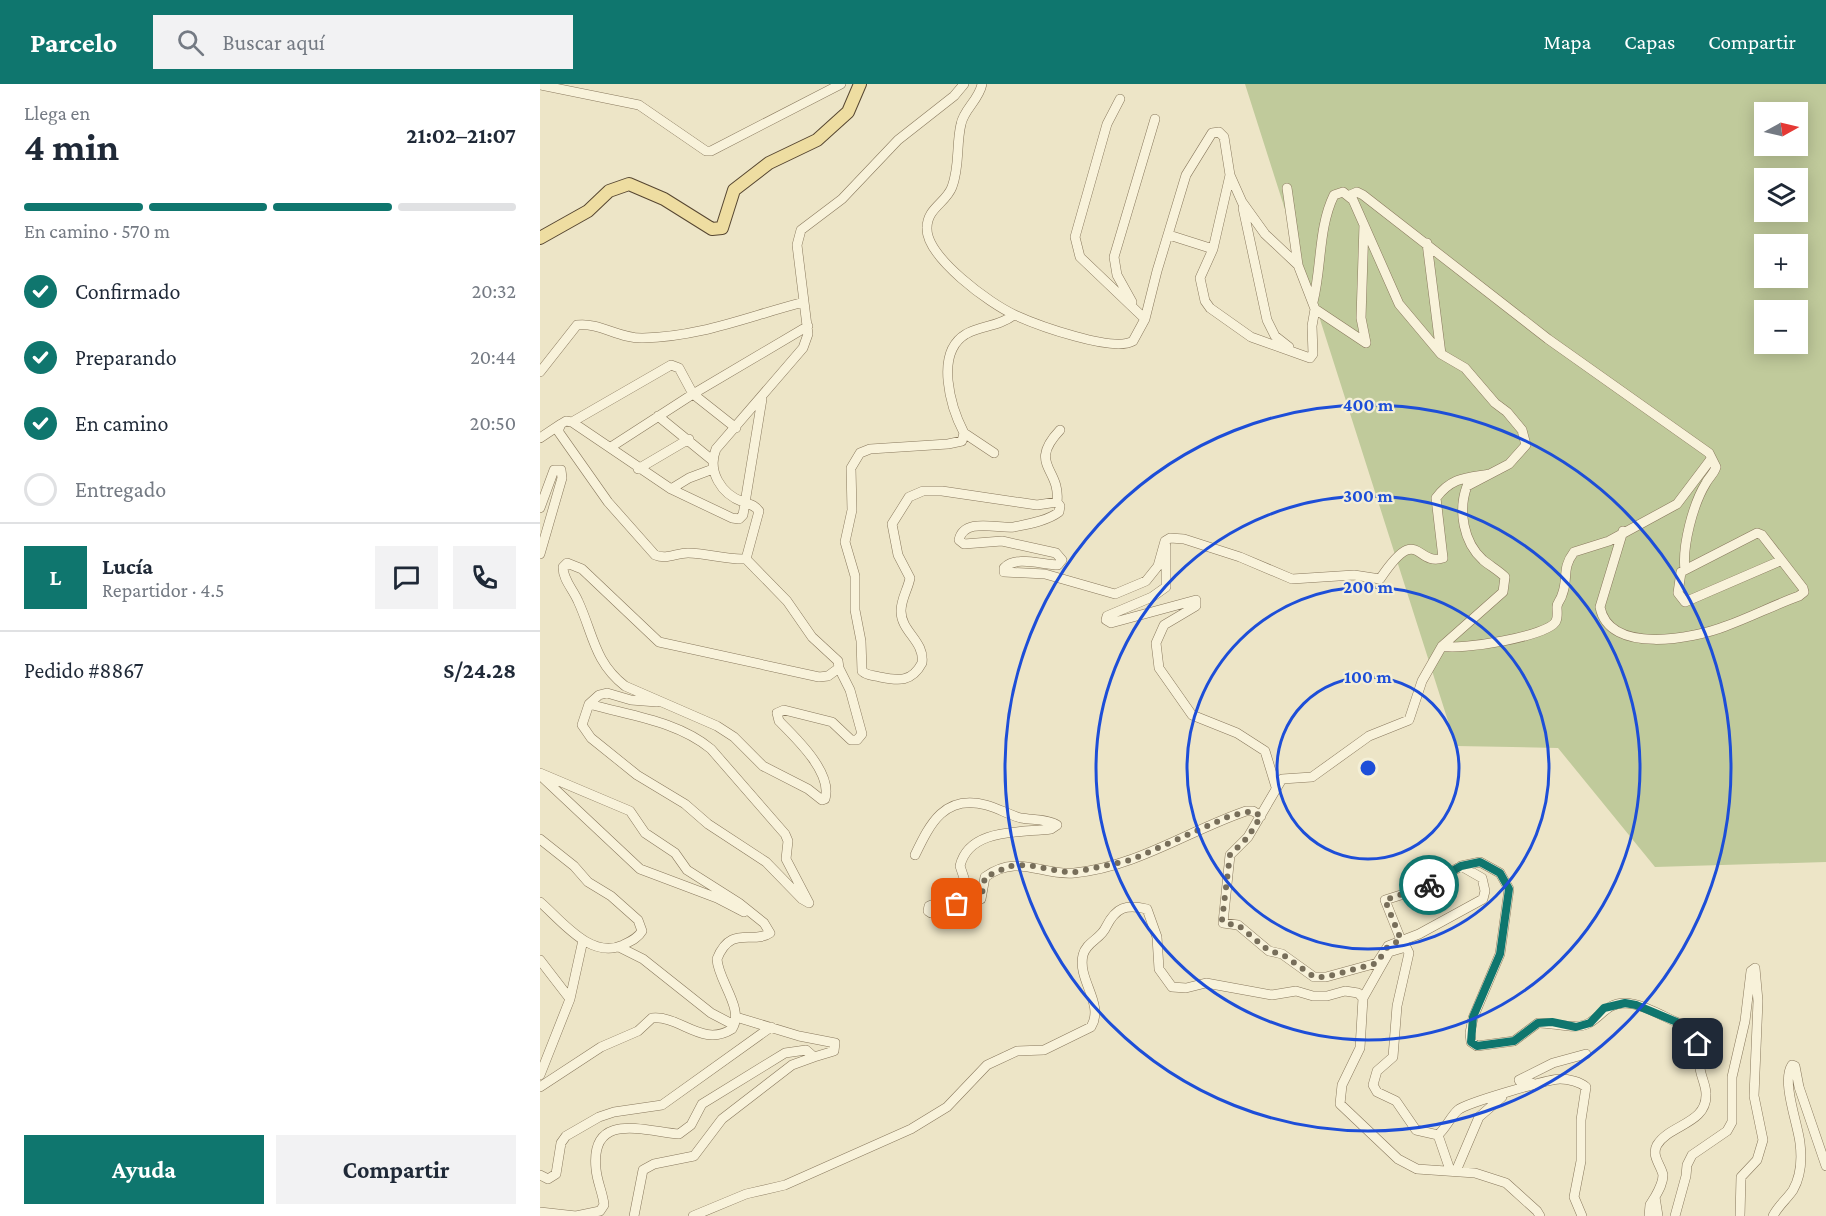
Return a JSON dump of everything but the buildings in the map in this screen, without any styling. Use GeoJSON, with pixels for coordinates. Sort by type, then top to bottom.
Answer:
{"type":"FeatureCollection","features":[{"type":"Feature","properties":{"kind":"main road"},"geometry":{"type":"LineString","coordinates":[[540,238],[588,211],[609,191],[629,184],[664,199],[712,229],[722,228],[734,189],[769,163],[817,140],[848,112],[860,84]]}},
{"type":"Feature","properties":{"kind":"street"},"geometry":{"type":"LineString","coordinates":[[540,85],[639,105],[706,151],[711,151],[841,84]]}},
{"type":"Feature","properties":{"kind":"street"},"geometry":{"type":"LineString","coordinates":[[671,489],[712,464],[716,449],[803,348],[808,326],[797,245],[801,230],[842,199],[898,140],[954,96],[964,84]]}},
{"type":"Feature","properties":{"kind":"street"},"geometry":{"type":"LineString","coordinates":[[982,84],[980,95],[961,122],[958,162],[952,186],[948,196],[931,213],[927,226],[928,239],[940,257],[972,286],[1014,315],[1116,345],[1133,341],[1146,320],[1186,176],[1212,133],[1219,132],[1224,137],[1230,175],[1242,202],[1265,234],[1298,265]]}},
{"type":"Feature","properties":{"kind":"street"},"geometry":{"type":"LineString","coordinates":[[1120,99],[1107,124],[1074,237],[1080,257],[1146,320]]}},
{"type":"Feature","properties":{"kind":"street"},"geometry":{"type":"LineString","coordinates":[[1136,310],[1117,275],[1114,257],[1155,119]]}},
{"type":"Feature","properties":{"kind":"street"},"geometry":{"type":"LineString","coordinates":[[1230,175],[1213,249],[1200,278],[1205,301],[1210,308],[1251,337],[1293,350]]}},
{"type":"Feature","properties":{"kind":"street"},"geometry":{"type":"LineString","coordinates":[[1287,188],[1298,265],[1314,305],[1366,343],[1360,318],[1364,274],[1362,231],[1364,225]]}},
{"type":"Feature","properties":{"kind":"street"},"geometry":{"type":"LineString","coordinates":[[1242,202],[1267,320],[1275,336],[1306,357],[1313,354],[1312,326],[1325,215],[1334,195],[1343,192],[1350,195],[1399,304],[1441,354],[1465,368],[1495,403],[1507,412],[1526,439],[1526,446],[1509,464],[1467,486],[1461,501],[1464,528],[1481,559],[1505,577],[1506,584],[1498,597],[1442,646],[1422,681],[1409,720],[1369,736],[1312,777],[1282,779],[1248,837],[1230,855],[1223,923],[1238,925],[1269,951],[1282,954],[1314,977],[1326,977],[1379,964],[1389,952],[1406,947],[1409,953],[1397,1006],[1393,1058],[1377,1071],[1373,1085],[1377,1092],[1396,1101],[1416,1130],[1438,1135]]}},
{"type":"Feature","properties":{"kind":"street"},"geometry":{"type":"LineString","coordinates":[[1350,195],[1357,192],[1363,195],[1548,339],[1705,450],[1716,467],[1714,474],[1706,482],[1689,524],[1684,570],[1678,579],[1678,592],[1685,602],[1780,561]]}},
{"type":"Feature","properties":{"kind":"street"},"geometry":{"type":"LineString","coordinates":[[1169,235],[1213,249]]}},
{"type":"Feature","properties":{"kind":"street"},"geometry":{"type":"LineString","coordinates":[[1426,243],[1441,354]]}},
{"type":"Feature","properties":{"kind":"street"},"geometry":{"type":"LineString","coordinates":[[540,372],[577,325],[588,323],[623,337],[655,338],[714,330],[804,302]]}},
{"type":"Feature","properties":{"kind":"street"},"geometry":{"type":"LineString","coordinates":[[994,453],[964,433],[955,416],[947,370],[952,351],[961,338],[969,333],[997,325],[1014,315]]}},
{"type":"Feature","properties":{"kind":"street"},"geometry":{"type":"LineString","coordinates":[[611,447],[693,394],[808,326]]}},
{"type":"Feature","properties":{"kind":"street"},"geometry":{"type":"LineString","coordinates":[[572,422],[671,365],[680,368],[693,394],[736,428]]}},
{"type":"Feature","properties":{"kind":"street"},"geometry":{"type":"LineString","coordinates":[[540,438],[566,421],[572,422],[611,447],[638,469],[671,489],[732,518],[739,519],[743,515],[743,503],[762,397]]}},
{"type":"Feature","properties":{"kind":"street"},"geometry":{"type":"LineString","coordinates":[[658,416],[689,439],[712,464],[723,488],[743,503],[750,503],[759,511],[746,559]]}},
{"type":"Feature","properties":{"kind":"street"},"geometry":{"type":"LineString","coordinates":[[561,424],[558,431],[578,456],[592,482],[655,555],[662,558],[689,553],[723,559],[746,559],[787,601],[812,637],[838,661],[850,690],[861,738],[851,740],[832,722],[784,710],[777,713],[779,721],[817,765],[826,789],[825,799],[822,800],[763,766],[734,737],[717,726],[626,686],[606,665],[592,640],[578,600],[563,574],[563,567],[567,562],[582,569],[606,589],[644,630],[660,642],[819,677],[828,676],[839,668]]}},
{"type":"Feature","properties":{"kind":"street"},"geometry":{"type":"LineString","coordinates":[[1060,430],[1048,442],[1045,453],[1049,472],[1057,490],[1059,512],[1052,518],[1014,527],[975,526],[963,532],[959,540],[963,544],[1002,542],[1056,553],[1062,560],[1058,565],[1035,562],[1010,564],[1006,565],[1004,572],[1045,574],[1115,594],[1146,581],[1158,566],[1165,541],[1170,538],[1184,539],[1240,557],[1292,579],[1354,575],[1380,579],[1399,553],[1407,549],[1416,549],[1432,557],[1443,558],[1436,498],[1446,484],[1463,478],[1490,474]]}},
{"type":"Feature","properties":{"kind":"street"},"geometry":{"type":"LineString","coordinates":[[964,433],[962,441],[957,443],[882,447],[860,453],[851,468],[852,510],[845,542],[855,576],[855,610],[864,674],[902,681],[914,674],[922,663],[922,649],[902,619],[901,610],[910,578],[898,555],[892,525],[909,497],[923,491],[942,491],[1037,505],[1057,502]]}},
{"type":"Feature","properties":{"kind":"street"},"geometry":{"type":"LineString","coordinates":[[638,469],[689,439]]}},
{"type":"Feature","properties":{"kind":"street"},"geometry":{"type":"LineString","coordinates":[[1442,646],[1459,648],[1525,637],[1553,625],[1557,620],[1557,607],[1562,597],[1564,570],[1574,552],[1609,541],[1623,531],[1659,516],[1677,504],[1712,459]]}},
{"type":"Feature","properties":{"kind":"street"},"geometry":{"type":"LineString","coordinates":[[540,508],[554,470],[561,470],[562,478],[540,554]]}},
{"type":"Feature","properties":{"kind":"street"},"geometry":{"type":"LineString","coordinates":[[1623,531],[1600,607],[1602,618],[1620,634],[1652,639],[1726,627],[1804,592],[1762,536],[1757,533],[1684,570]]}},
{"type":"Feature","properties":{"kind":"street"},"geometry":{"type":"LineString","coordinates":[[1165,541],[1168,550],[1166,586],[1152,597],[1107,616],[1106,620],[1111,623],[1196,600],[1196,606],[1164,626],[1156,643],[1159,668],[1192,715],[1237,733],[1265,751],[1276,787]]}},
{"type":"Feature","properties":{"kind":"street"},"geometry":{"type":"LineString","coordinates":[[589,704],[667,724],[698,739],[711,749],[784,834],[788,841],[786,859],[809,903],[802,899],[766,861],[708,824],[685,804],[637,775],[599,746],[582,725],[589,704],[599,694],[607,693],[631,700],[668,703]]}},
{"type":"Feature","properties":{"kind":"street"},"geometry":{"type":"LineString","coordinates":[[540,774],[630,811],[645,833],[675,853],[687,870],[739,903],[770,930],[769,935],[738,937],[725,946],[717,959],[720,977],[735,1021]]}},
{"type":"Feature","properties":{"kind":"street"},"geometry":{"type":"LineString","coordinates":[[540,774],[640,869],[717,898],[764,923]]}},
{"type":"Feature","properties":{"kind":"street"},"geometry":{"type":"LineString","coordinates":[[915,855],[931,823],[943,811],[959,803],[984,805],[1022,818],[1057,825],[1051,829],[995,835],[976,841],[967,849],[960,866],[965,881],[964,888],[953,897],[929,906],[928,911],[932,913],[981,899],[985,877],[1010,866],[1027,865],[1071,873],[1099,868],[1131,860],[1246,811],[1252,811],[1261,816]]}},
{"type":"Feature","properties":{"kind":"street"},"geometry":{"type":"LineString","coordinates":[[540,839],[574,866],[588,882],[611,896],[638,920],[642,931],[639,936],[607,950],[583,940],[540,902]]}},
{"type":"Feature","properties":{"kind":"street"},"geometry":{"type":"LineString","coordinates":[[1401,940],[1385,900],[1426,887],[1461,866],[1480,862],[1500,873],[1509,889],[1500,954],[1473,1017],[1471,1042],[1477,1046],[1514,1041],[1538,1023],[1552,1022],[1576,1027],[1590,1023],[1604,1008],[1625,1003],[1636,1005],[1691,1028],[1697,1034],[1700,1073],[1706,1087],[1705,1107],[1694,1119],[1666,1136],[1656,1147],[1655,1156],[1663,1174],[1662,1183],[1650,1205],[1649,1216]]}},
{"type":"Feature","properties":{"kind":"street"},"geometry":{"type":"LineString","coordinates":[[1461,866],[1482,878],[1485,891],[1482,899],[1419,934],[1388,946],[1363,998],[1360,1048],[1342,1085],[1340,1104],[1398,1159],[1417,1169],[1475,1173],[1506,1182],[1538,1210],[1540,1216]]}},
{"type":"Feature","properties":{"kind":"street"},"geometry":{"type":"LineString","coordinates":[[693,1216],[746,1194],[785,1185],[911,1129],[947,1107],[987,1065],[1017,1051],[1050,1048],[1091,1027],[1096,1011],[1085,981],[1083,954],[1086,947],[1104,931],[1113,914],[1125,906],[1147,909],[1157,937],[1160,969],[1172,987],[1186,988],[1206,983],[1272,995],[1296,991],[1313,996],[1327,996],[1345,991],[1358,993],[1363,998]]}},
{"type":"Feature","properties":{"kind":"street"},"geometry":{"type":"LineString","coordinates":[[540,1076],[570,999],[583,940]]}},
{"type":"Feature","properties":{"kind":"street"},"geometry":{"type":"LineString","coordinates":[[619,946],[643,959],[711,1013],[735,1021],[771,1027],[799,1036],[835,1043],[834,1051],[792,1065],[751,1096],[716,1126],[694,1156],[654,1164],[643,1170],[634,1216]]}},
{"type":"Feature","properties":{"kind":"street"},"geometry":{"type":"LineString","coordinates":[[540,960],[570,999]]}},
{"type":"Feature","properties":{"kind":"street"},"geometry":{"type":"LineString","coordinates":[[1675,1216],[1687,1165],[1692,1155],[1727,1131],[1732,1122],[1732,1077],[1745,1021],[1751,971],[1755,968],[1758,1001],[1753,1077],[1763,1140],[1757,1160],[1741,1177],[1740,1216]]}},
{"type":"Feature","properties":{"kind":"street"},"geometry":{"type":"LineString","coordinates":[[540,1087],[601,1047],[638,1030],[652,1018],[666,1019],[705,1035],[726,1032],[735,1021]]}},
{"type":"Feature","properties":{"kind":"street"},"geometry":{"type":"LineString","coordinates":[[540,1175],[548,1179],[556,1174],[561,1143],[566,1136],[599,1117],[614,1112],[662,1105],[771,1027]]}},
{"type":"Feature","properties":{"kind":"street"},"geometry":{"type":"LineString","coordinates":[[540,1212],[576,1216],[600,1211],[604,1205],[598,1183],[595,1156],[602,1138],[613,1129],[630,1127],[678,1134],[691,1125],[702,1104],[785,1053],[806,1050],[814,1057]]}},
{"type":"Feature","properties":{"kind":"street"},"geometry":{"type":"LineString","coordinates":[[1582,1216],[1574,1197],[1581,1161],[1581,1120],[1586,1087],[1581,1083],[1561,1079],[1521,1083],[1519,1080],[1553,1063],[1586,1054]]}},
{"type":"Feature","properties":{"kind":"street"},"geometry":{"type":"LineString","coordinates":[[1773,1216],[1793,1189],[1801,1163],[1800,1143],[1789,1089],[1789,1069],[1792,1065],[1795,1066],[1799,1087],[1826,1166]]}},
{"type":"Feature","properties":{"kind":"street"},"geometry":{"type":"LineString","coordinates":[[1438,1135],[1456,1111],[1466,1105],[1541,1082]]}},
{"type":"Feature","properties":{"kind":"street"},"geometry":{"type":"LineString","coordinates":[[1453,1170],[1479,1117],[1503,1095]]}},
{"type":"Feature","properties":{"kind":"street"},"geometry":{"type":"LineString","coordinates":[[1438,1135],[1453,1170]]}},
{"type":"Feature","properties":{"kind":"street"},"geometry":{"type":"LineString","coordinates":[[1655,1197],[1658,1216]]}},
{"type":"Feature","properties":{"kind":"street"},"geometry":{"type":"LineString","coordinates":[[1779,1206],[1780,1216]]}},
{"type":"Feature","properties":{"kind":"green space"},"geometry":{"type":"Polygon","coordinates":[[[1245,84],[1826,84],[1826,862],[1655,867],[1558,748],[1456,746],[1245,84]]]}},
{"type":"Feature","properties":{"kind":"way so far"},"geometry":{"type":"LineString","coordinates":[[957,904],[981,899],[985,877],[1010,866],[1027,865],[1071,873],[1099,868],[1131,860],[1230,816],[1252,811],[1261,816],[1248,837],[1230,855],[1223,923],[1238,925],[1247,930],[1254,940],[1269,951],[1282,954],[1314,977],[1326,977],[1377,963],[1388,946],[1401,940],[1385,900],[1429,885]]}},
{"type":"Feature","properties":{"kind":"route"},"geometry":{"type":"LineString","coordinates":[[1429,885],[1461,866],[1480,862],[1500,873],[1509,889],[1500,954],[1473,1017],[1471,1042],[1477,1046],[1514,1041],[1538,1023],[1552,1022],[1576,1027],[1590,1023],[1604,1008],[1625,1003],[1636,1005],[1691,1028],[1697,1034],[1698,1044]]}}]}
